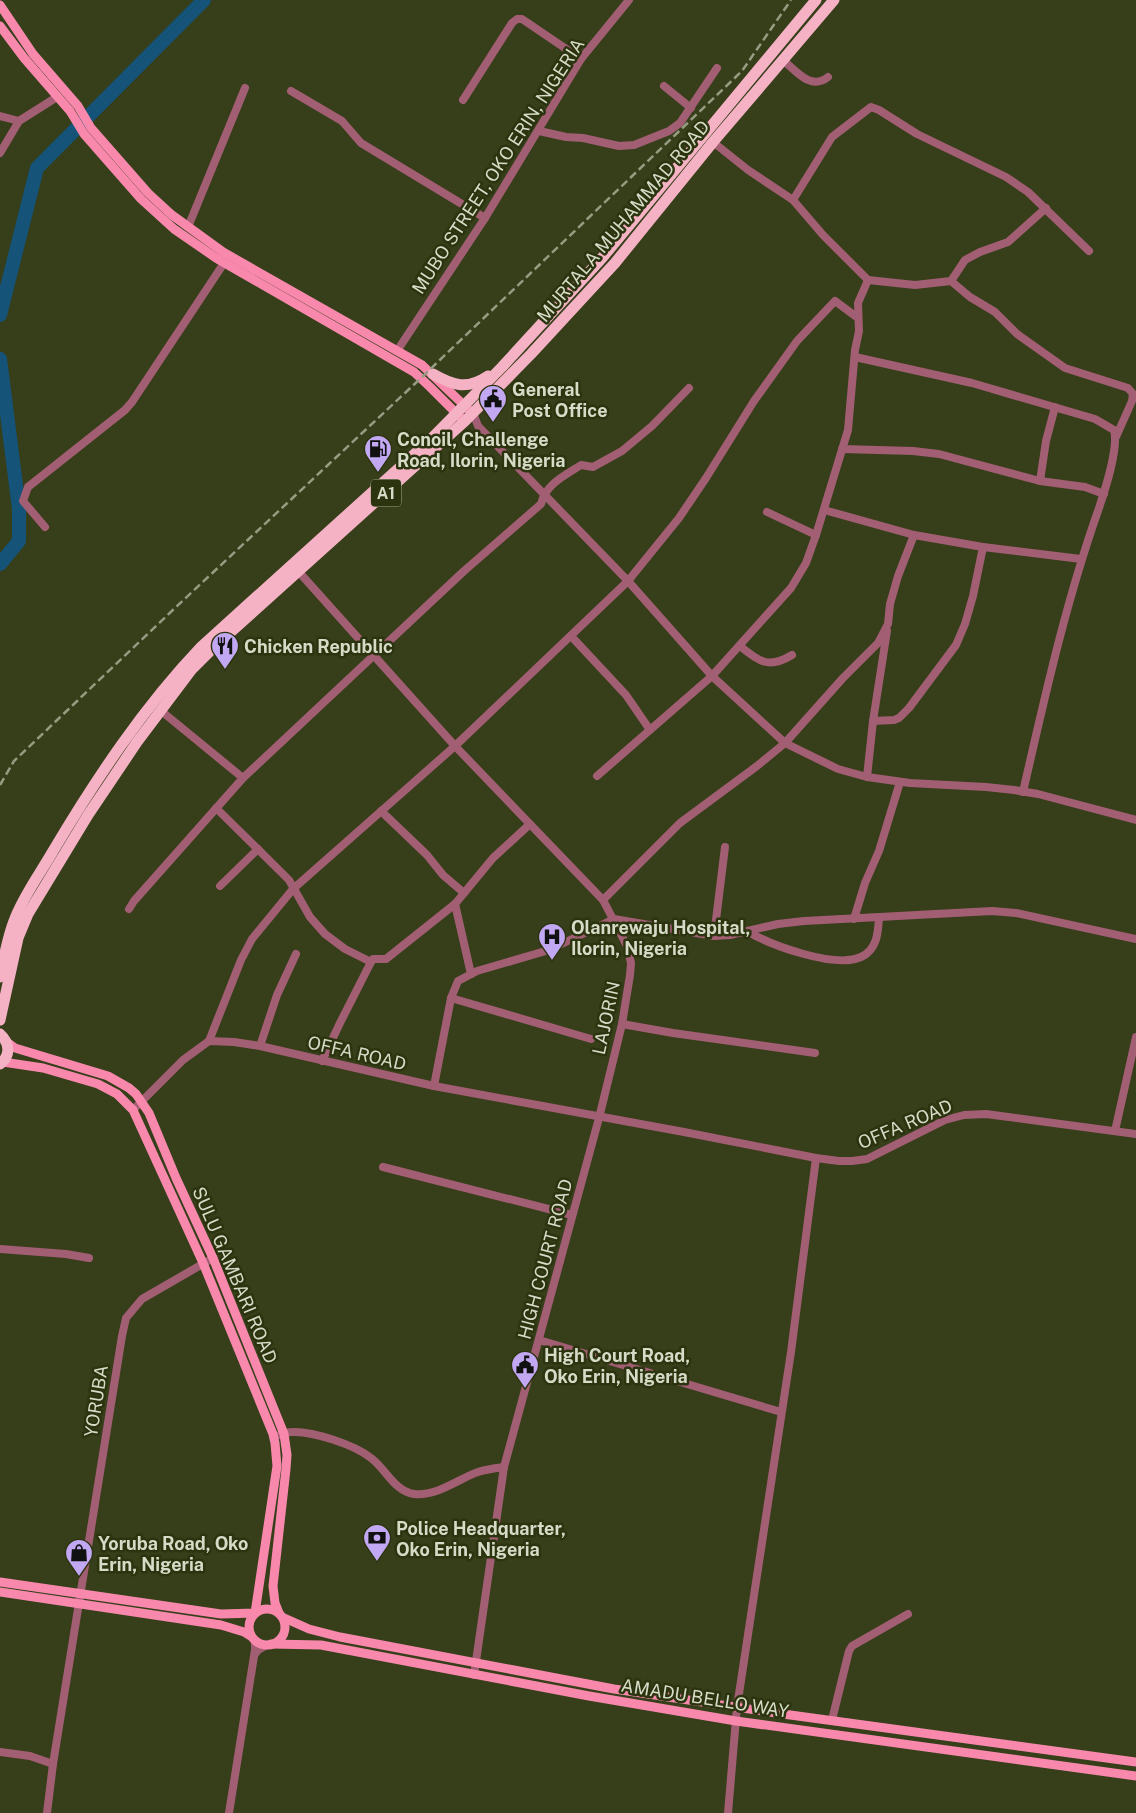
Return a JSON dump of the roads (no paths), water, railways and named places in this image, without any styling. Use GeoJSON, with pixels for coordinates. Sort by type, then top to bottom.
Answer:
{"type":"FeatureCollection","features":[{"type":"Feature","properties":{"kind":"highway","name":"MURTALA MUHAMMAD ROAD"},"geometry":{"type":"LineString","coordinates":[[0,976],[10,931],[22,903],[83,800],[132,739],[160,710],[192,669],[206,655],[465,413],[502,366],[602,258],[816,0]]}},
{"type":"Feature","properties":{"kind":"highway","name":"MURTALA MUHAMMAD ROAD"},"geometry":{"type":"LineString","coordinates":[[0,1020],[22,926],[132,739],[168,684],[201,647],[531,354],[615,263],[713,142],[834,0]]}},
{"type":"Feature","properties":{"kind":"highway"},"geometry":{"type":"LineString","coordinates":[[433,374],[451,383],[465,385],[480,381],[502,366]]}},
{"type":"Feature","properties":{"kind":"highway"},"geometry":{"type":"LineString","coordinates":[[0,1007],[15,937],[21,922],[37,890],[132,739]]}},
{"type":"Feature","properties":{"kind":"highway"},"geometry":{"type":"LineString","coordinates":[[2,1063],[8,1050],[2,1034],[20,939],[25,923],[40,892],[82,819]]}},
{"type":"Feature","properties":{"kind":"main road"},"geometry":{"type":"LineString","coordinates":[[0,5],[16,31],[74,108],[88,131],[157,215],[192,242],[224,263],[405,367],[465,413]]}},
{"type":"Feature","properties":{"kind":"main road"},"geometry":{"type":"LineString","coordinates":[[1,29],[57,97],[74,108]]}},
{"type":"Feature","properties":{"kind":"main road"},"geometry":{"type":"LineString","coordinates":[[88,131],[157,202],[188,227],[223,252],[422,365],[433,374],[465,413]]}},
{"type":"Feature","properties":{"kind":"main road","name":"SULU GAMBARI ROAD"},"geometry":{"type":"LineString","coordinates":[[2,1034],[15,1048],[119,1081],[129,1088],[149,1113],[176,1178],[213,1258],[284,1434],[287,1455],[286,1469],[272,1586],[274,1603],[280,1615]]}},
{"type":"Feature","properties":{"kind":"main road"},"geometry":{"type":"LineString","coordinates":[[2,1063],[43,1068],[98,1084],[118,1094],[133,1110],[203,1263],[274,1437],[276,1466],[255,1613],[249,1624],[253,1639]]}},
{"type":"Feature","properties":{"kind":"main road"},"geometry":{"type":"LineString","coordinates":[[0,1582],[221,1614],[255,1613],[267,1609],[280,1615],[285,1625],[284,1633],[279,1640],[269,1645],[253,1639],[244,1632],[221,1625],[0,1592]]}},
{"type":"Feature","properties":{"kind":"main road","name":"AMADU BELLO WAY"},"geometry":{"type":"LineString","coordinates":[[280,1615],[308,1629],[328,1635],[614,1689],[1136,1762]]}},
{"type":"Feature","properties":{"kind":"main road","name":"AMADU BELLO WAY"},"geometry":{"type":"LineString","coordinates":[[269,1645],[321,1645],[736,1721],[1136,1776]]}},
{"type":"Feature","properties":{"kind":"street","name":"MUBO STREET, OKO ERIN, NIGERIA"},"geometry":{"type":"LineString","coordinates":[[397,351],[485,218],[581,59],[629,0]]}},
{"type":"Feature","properties":{"kind":"street"},"geometry":{"type":"LineString","coordinates":[[463,100],[517,18],[522,19],[581,59]]}},
{"type":"Feature","properties":{"kind":"street"},"geometry":{"type":"LineString","coordinates":[[1,29],[16,31]]}},
{"type":"Feature","properties":{"kind":"street"},"geometry":{"type":"LineString","coordinates":[[783,60],[807,80],[822,82],[828,77]]}},
{"type":"Feature","properties":{"kind":"street"},"geometry":{"type":"LineString","coordinates":[[539,131],[619,146],[634,144],[669,131],[680,123],[717,68]]}},
{"type":"Feature","properties":{"kind":"street"},"geometry":{"type":"LineString","coordinates":[[664,86],[691,108]]}},
{"type":"Feature","properties":{"kind":"street"},"geometry":{"type":"LineString","coordinates":[[188,227],[246,88]]}},
{"type":"Feature","properties":{"kind":"street"},"geometry":{"type":"LineString","coordinates":[[292,91],[342,121],[361,143],[485,218]]}},
{"type":"Feature","properties":{"kind":"street"},"geometry":{"type":"LineString","coordinates":[[0,116],[19,121],[25,119],[57,97]]}},
{"type":"Feature","properties":{"kind":"street"},"geometry":{"type":"LineString","coordinates":[[793,200],[832,137],[871,107],[917,134],[1006,176],[1046,208],[1090,251]]}},
{"type":"Feature","properties":{"kind":"street"},"geometry":{"type":"LineString","coordinates":[[0,153],[19,121]]}},
{"type":"Feature","properties":{"kind":"street"},"geometry":{"type":"LineString","coordinates":[[713,142],[748,170],[793,200],[823,235],[868,280],[915,285],[951,281],[970,297],[995,312],[1017,334],[1066,368],[1128,388],[1133,394],[1132,401],[1116,437],[1104,494],[1081,559],[1053,661],[1024,792]]}},
{"type":"Feature","properties":{"kind":"street"},"geometry":{"type":"LineString","coordinates":[[951,281],[965,260],[980,252],[1008,242],[1046,208]]}},
{"type":"Feature","properties":{"kind":"street"},"geometry":{"type":"LineString","coordinates":[[45,527],[24,501],[28,487],[125,410],[224,263]]}},
{"type":"Feature","properties":{"kind":"street"},"geometry":{"type":"LineString","coordinates":[[597,776],[712,676],[791,588],[806,563],[848,430],[859,331],[858,303],[868,280]]}},
{"type":"Feature","properties":{"kind":"street"},"geometry":{"type":"LineString","coordinates":[[133,1110],[183,1060],[209,1041],[241,960],[252,939],[293,889],[455,746],[628,581],[679,518],[754,401],[797,341],[835,301],[858,318]]}},
{"type":"Feature","properties":{"kind":"street"},"geometry":{"type":"LineString","coordinates":[[855,358],[972,383],[1095,419],[1114,430],[1116,437]]}},
{"type":"Feature","properties":{"kind":"street"},"geometry":{"type":"LineString","coordinates":[[130,909],[134,901],[243,778],[464,571],[541,504],[544,494],[561,478],[581,465],[593,467],[622,450],[652,426],[689,388]]}},
{"type":"Feature","properties":{"kind":"street"},"geometry":{"type":"LineString","coordinates":[[1040,481],[1046,441],[1055,407]]}},
{"type":"Feature","properties":{"kind":"street"},"geometry":{"type":"LineString","coordinates":[[465,413],[628,581],[712,676],[785,743],[838,769],[867,777],[900,782],[986,787],[1038,794],[1136,820]]}},
{"type":"Feature","properties":{"kind":"street"},"geometry":{"type":"LineString","coordinates":[[842,449],[913,451],[939,454],[1040,481],[1085,487],[1104,494]]}},
{"type":"Feature","properties":{"kind":"street"},"geometry":{"type":"LineString","coordinates":[[824,510],[914,535],[983,547],[1081,559]]}},
{"type":"Feature","properties":{"kind":"street"},"geometry":{"type":"LineString","coordinates":[[767,512],[816,535]]}},
{"type":"Feature","properties":{"kind":"street"},"geometry":{"type":"LineString","coordinates":[[867,777],[890,604],[898,576],[914,535]]}},
{"type":"Feature","properties":{"kind":"street"},"geometry":{"type":"LineString","coordinates":[[873,721],[899,718],[909,708],[956,645],[965,624],[973,596],[983,547]]}},
{"type":"Feature","properties":{"kind":"street","name":"LAJORIN"},"geometry":{"type":"LineString","coordinates":[[298,571],[455,746],[603,900],[614,919],[627,946],[631,963],[622,1024],[599,1118]]}},
{"type":"Feature","properties":{"kind":"street"},"geometry":{"type":"LineString","coordinates":[[603,900],[680,823],[785,743],[878,642],[888,624]]}},
{"type":"Feature","properties":{"kind":"street"},"geometry":{"type":"LineString","coordinates":[[571,636],[626,695],[650,730]]}},
{"type":"Feature","properties":{"kind":"street"},"geometry":{"type":"LineString","coordinates":[[740,646],[763,662],[782,662],[792,655]]}},
{"type":"Feature","properties":{"kind":"street"},"geometry":{"type":"LineString","coordinates":[[160,710],[243,778]]}},
{"type":"Feature","properties":{"kind":"street"},"geometry":{"type":"LineString","coordinates":[[854,918],[879,850],[900,782]]}},
{"type":"Feature","properties":{"kind":"street"},"geometry":{"type":"LineString","coordinates":[[216,808],[289,880],[310,917],[325,934],[345,949],[371,962]]}},
{"type":"Feature","properties":{"kind":"street"},"geometry":{"type":"LineString","coordinates":[[381,811],[427,855],[443,875],[464,893]]}},
{"type":"Feature","properties":{"kind":"street"},"geometry":{"type":"LineString","coordinates":[[322,1061],[373,959],[386,959],[455,904],[498,852],[530,824]]}},
{"type":"Feature","properties":{"kind":"street"},"geometry":{"type":"LineString","coordinates":[[714,936],[725,847]]}},
{"type":"Feature","properties":{"kind":"street"},"geometry":{"type":"LineString","coordinates":[[220,886],[258,849]]}},
{"type":"Feature","properties":{"kind":"street"},"geometry":{"type":"LineString","coordinates":[[455,904],[471,974]]}},
{"type":"Feature","properties":{"kind":"street"},"geometry":{"type":"LineString","coordinates":[[434,1086],[451,998],[458,981],[471,974],[549,950],[614,919],[714,936],[786,923],[992,911],[1016,913],[1136,939]]}},
{"type":"Feature","properties":{"kind":"street"},"geometry":{"type":"LineString","coordinates":[[747,931],[761,940],[781,948],[821,958],[838,960],[861,958],[875,944],[878,936],[879,918]]}},
{"type":"Feature","properties":{"kind":"street"},"geometry":{"type":"LineString","coordinates":[[260,1046],[277,995],[296,954]]}},
{"type":"Feature","properties":{"kind":"street"},"geometry":{"type":"LineString","coordinates":[[451,998],[591,1039]]}},
{"type":"Feature","properties":{"kind":"street"},"geometry":{"type":"LineString","coordinates":[[622,1024],[815,1053]]}},
{"type":"Feature","properties":{"kind":"street"},"geometry":{"type":"LineString","coordinates":[[1115,1132],[1136,1037]]}},
{"type":"Feature","properties":{"kind":"street","name":"OFFA ROAD"},"geometry":{"type":"LineString","coordinates":[[209,1041],[260,1046],[434,1086],[816,1158],[852,1161],[867,1159],[945,1120],[964,1115],[986,1114],[1136,1134]]}},
{"type":"Feature","properties":{"kind":"street","name":"HIGH COURT ROAD"},"geometry":{"type":"LineString","coordinates":[[474,1674],[504,1467],[599,1118]]}},
{"type":"Feature","properties":{"kind":"street"},"geometry":{"type":"LineString","coordinates":[[728,1813],[737,1707],[781,1412],[816,1158]]}},
{"type":"Feature","properties":{"kind":"street"},"geometry":{"type":"LineString","coordinates":[[383,1167],[572,1215]]}},
{"type":"Feature","properties":{"kind":"street"},"geometry":{"type":"LineString","coordinates":[[0,1249],[66,1254],[89,1258]]}},
{"type":"Feature","properties":{"kind":"street","name":"YORUBA"},"geometry":{"type":"LineString","coordinates":[[47,1813],[78,1604],[126,1318],[142,1299],[213,1258]]}},
{"type":"Feature","properties":{"kind":"street"},"geometry":{"type":"LineString","coordinates":[[539,1340],[781,1412]]}},
{"type":"Feature","properties":{"kind":"street"},"geometry":{"type":"LineString","coordinates":[[274,1437],[299,1432],[337,1441],[372,1458],[398,1487],[406,1492],[415,1494],[433,1492],[478,1472],[504,1467]]}},
{"type":"Feature","properties":{"kind":"street"},"geometry":{"type":"LineString","coordinates":[[832,1720],[848,1651],[852,1646],[908,1614]]}},
{"type":"Feature","properties":{"kind":"street"},"geometry":{"type":"LineString","coordinates":[[228,1813],[254,1656],[253,1639]]}},
{"type":"Feature","properties":{"kind":"street"},"geometry":{"type":"LineString","coordinates":[[254,1656],[258,1650],[269,1645]]}},
{"type":"Feature","properties":{"kind":"street"},"geometry":{"type":"LineString","coordinates":[[0,1752],[30,1756],[53,1764]]}},
{"type":"Feature","properties":{"kind":"waterway"},"geometry":{"type":"LineString","coordinates":[[0,315],[37,168],[204,0]]}},
{"type":"Feature","properties":{"kind":"waterway"},"geometry":{"type":"LineString","coordinates":[[0,359],[19,509],[19,541],[0,564]]}},
{"type":"Feature","properties":{"kind":"railway"},"geometry":{"type":"LineString","coordinates":[[0,785],[14,761],[421,378],[742,71],[791,0]]}},
{"type":"Feature","properties":{"kind":"place","name":"General Post Office"},"geometry":{"type":"Point","coordinates":[493,423]}},
{"type":"Feature","properties":{"kind":"place","name":"Conoil, Challenge Road, Ilorin, Nigeria"},"geometry":{"type":"Point","coordinates":[378,473]}},
{"type":"Feature","properties":{"kind":"place","name":"Chicken Republic"},"geometry":{"type":"Point","coordinates":[225,670]}},
{"type":"Feature","properties":{"kind":"place","name":"Olanrewaju Hospital, Ilorin, Nigeria"},"geometry":{"type":"Point","coordinates":[552,961]}},
{"type":"Feature","properties":{"kind":"place","name":"High Court Road, Oko Erin, Nigeria"},"geometry":{"type":"Point","coordinates":[525,1389]}},
{"type":"Feature","properties":{"kind":"place","name":"Police Headquarter, Oko Erin, Nigeria"},"geometry":{"type":"Point","coordinates":[377,1562]}},
{"type":"Feature","properties":{"kind":"place","name":"Yoruba Road, Oko Erin, Nigeria"},"geometry":{"type":"Point","coordinates":[79,1577]}}]}
